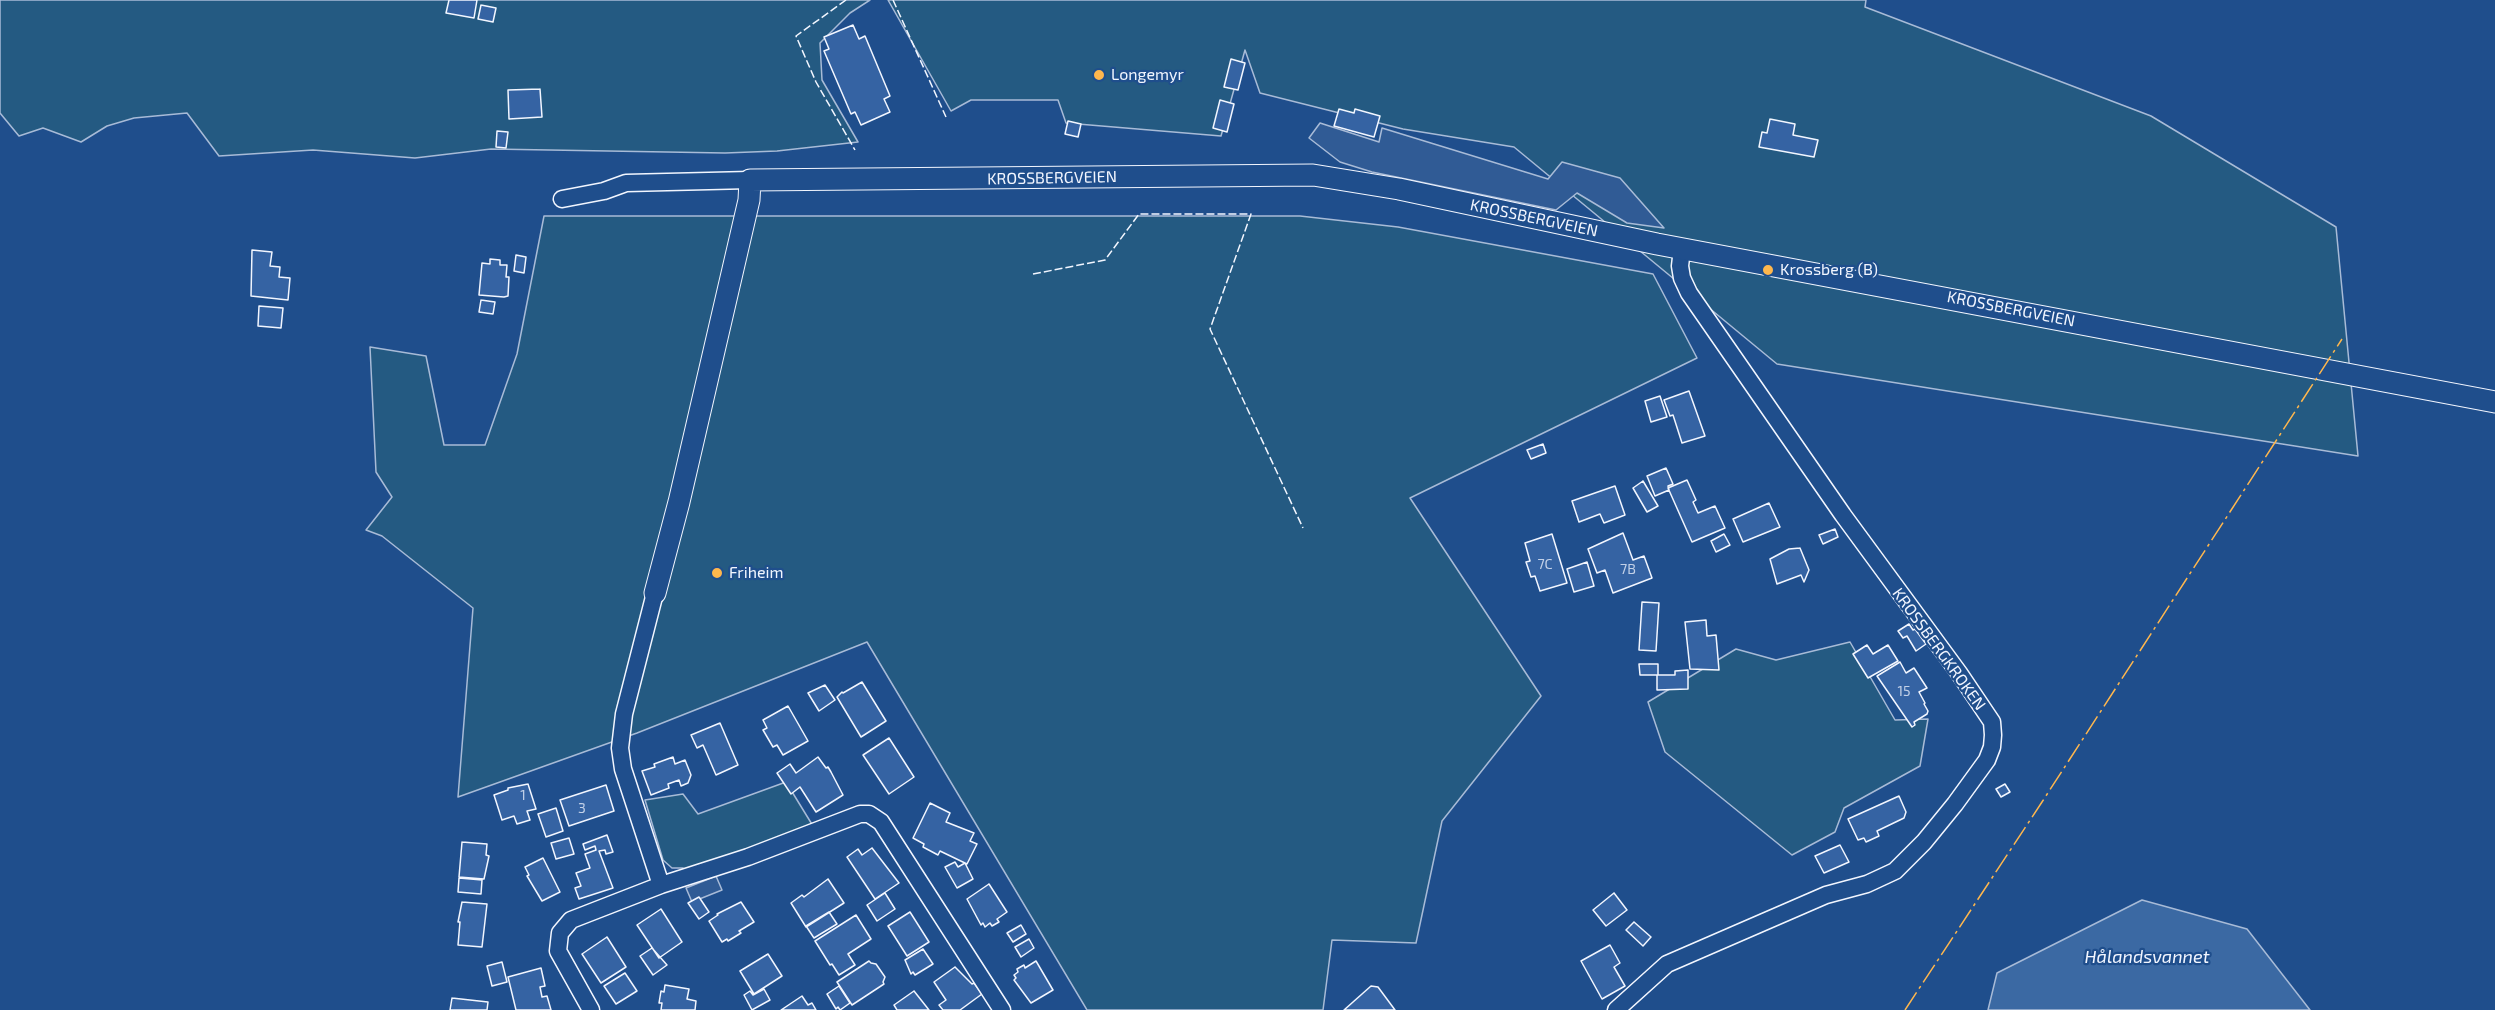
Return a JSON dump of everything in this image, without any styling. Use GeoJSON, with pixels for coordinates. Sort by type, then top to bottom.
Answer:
{"type":"FeatureCollection","features":[{"type":"Feature","properties":{"kind":"street","name":"KROSSBERGVEIEN"},"geometry":{"type":"LineString","coordinates":[[562,199],[604,191],[627,183],[1313,175],[1399,189],[1682,249],[2495,402]]}},
{"type":"Feature","properties":{"kind":"street"},"geometry":{"type":"LineString","coordinates":[[661,885],[623,769],[620,748],[624,714],[679,502],[749,200],[750,180]]}},
{"type":"Feature","properties":{"kind":"street","name":"KROSSBERGKROKEN"},"geometry":{"type":"LineString","coordinates":[[1616,1010],[1667,964],[1826,895],[1868,884],[1895,871],[1924,842],[1955,804],[1987,760],[1992,747],[1992,722],[1959,673],[1843,515],[1689,293],[1682,278],[1680,266],[1682,249]]}},
{"type":"Feature","properties":{"kind":"street"},"geometry":{"type":"LineString","coordinates":[[591,1010],[558,951],[560,933],[571,920],[661,885],[748,856],[860,814],[869,814],[880,822],[1002,1010]]}},
{"type":"Feature","properties":{"kind":"shaded area"},"geometry":{"type":"Polygon","coordinates":[[[0,0],[870,0],[850,13],[820,43],[822,80],[858,142],[777,151],[725,153],[491,149],[415,158],[313,150],[219,156],[187,113],[134,118],[107,126],[81,142],[43,128],[19,136],[0,113],[0,0]]]}},
{"type":"Feature","properties":{"kind":"shaded area"},"geometry":{"type":"Polygon","coordinates":[[[888,0],[1866,0],[1865,7],[2151,116],[2336,227],[2358,456],[1777,364],[1514,147],[1403,129],[1260,93],[1245,50],[1221,136],[1066,123],[1058,100],[971,100],[951,111],[888,0]]]}},
{"type":"Feature","properties":{"kind":"shaded area"},"geometry":{"type":"Polygon","coordinates":[[[1320,123],[1379,142],[1382,128],[1548,179],[1562,162],[1620,178],[1664,228],[1627,223],[1577,193],[1556,210],[1372,172],[1340,162],[1309,138],[1320,123]]]}},
{"type":"Feature","properties":{"kind":"shaded area"},"geometry":{"type":"Polygon","coordinates":[[[544,216],[1300,216],[1398,227],[1653,274],[1697,358],[1410,498],[1541,696],[1442,821],[1416,943],[1332,940],[1323,1010],[1087,1010],[867,642],[637,733],[458,797],[473,608],[382,536],[366,530],[392,497],[376,472],[370,347],[426,356],[444,445],[485,445],[517,354],[544,216]]]}},
{"type":"Feature","properties":{"kind":"shaded area"},"geometry":{"type":"Polygon","coordinates":[[[1850,642],[1895,720],[1928,719],[1920,766],[1844,808],[1835,832],[1792,855],[1665,752],[1648,702],[1736,649],[1776,660],[1850,642]]]}},
{"type":"Feature","properties":{"kind":"shaded area"},"geometry":{"type":"Polygon","coordinates":[[[786,782],[813,826],[684,873],[683,868],[672,868],[663,860],[645,800],[683,794],[698,814],[786,782]]]}},
{"type":"Feature","properties":{"kind":"shaded area"},"geometry":{"type":"Polygon","coordinates":[[[716,876],[722,890],[692,902],[686,888],[716,876]]]}},
{"type":"Feature","properties":{"kind":"water","name":"Hålandsvannet"},"geometry":{"type":"Polygon","coordinates":[[[2142,900],[2247,929],[2310,1010],[1988,1010],[1997,973],[2142,900]]]}},
{"type":"Feature","properties":{"kind":"building"},"geometry":{"type":"Polygon","coordinates":[[[449,0],[477,0],[474,18],[446,13],[449,0]]]}},
{"type":"Feature","properties":{"kind":"building"},"geometry":{"type":"Polygon","coordinates":[[[481,5],[496,8],[493,22],[478,19],[481,5]]]}},
{"type":"Feature","properties":{"kind":"building"},"geometry":{"type":"Polygon","coordinates":[[[853,25],[859,39],[865,36],[890,96],[884,99],[890,112],[861,125],[855,112],[851,114],[824,51],[829,49],[824,37],[853,25]]]}},
{"type":"Feature","properties":{"kind":"building"},"geometry":{"type":"Polygon","coordinates":[[[1231,59],[1245,63],[1238,90],[1224,87],[1231,59]]]}},
{"type":"Feature","properties":{"kind":"building"},"geometry":{"type":"Polygon","coordinates":[[[540,89],[542,117],[509,119],[508,90],[540,89]]]}},
{"type":"Feature","properties":{"kind":"building"},"geometry":{"type":"Polygon","coordinates":[[[1220,100],[1234,104],[1227,132],[1213,128],[1220,100]]]}},
{"type":"Feature","properties":{"kind":"building"},"geometry":{"type":"Polygon","coordinates":[[[1339,109],[1354,113],[1355,109],[1380,116],[1374,137],[1334,126],[1339,109]]]}},
{"type":"Feature","properties":{"kind":"building"},"geometry":{"type":"Polygon","coordinates":[[[1770,119],[1795,124],[1793,135],[1818,140],[1814,157],[1759,147],[1762,132],[1767,133],[1770,119]]]}},
{"type":"Feature","properties":{"kind":"building"},"geometry":{"type":"Polygon","coordinates":[[[1068,121],[1081,124],[1078,137],[1065,134],[1068,121]]]}},
{"type":"Feature","properties":{"kind":"building"},"geometry":{"type":"Polygon","coordinates":[[[497,131],[508,132],[506,148],[496,147],[497,131]]]}},
{"type":"Feature","properties":{"kind":"building"},"geometry":{"type":"Polygon","coordinates":[[[252,250],[272,252],[270,266],[280,267],[279,277],[290,278],[288,300],[251,296],[252,250]]]}},
{"type":"Feature","properties":{"kind":"building"},"geometry":{"type":"Polygon","coordinates":[[[516,255],[526,257],[524,273],[514,271],[516,255]]]}},
{"type":"Feature","properties":{"kind":"building"},"geometry":{"type":"Polygon","coordinates":[[[490,259],[500,260],[500,265],[507,265],[508,296],[479,295],[482,263],[490,264],[490,259]]]}},
{"type":"Feature","properties":{"kind":"building"},"geometry":{"type":"Polygon","coordinates":[[[481,300],[495,302],[493,314],[479,312],[481,300]]]}},
{"type":"Feature","properties":{"kind":"building"},"geometry":{"type":"Polygon","coordinates":[[[259,306],[283,308],[281,328],[258,326],[259,306]]]}},
{"type":"Feature","properties":{"kind":"building"},"geometry":{"type":"Polygon","coordinates":[[[1689,391],[1705,436],[1682,443],[1673,415],[1670,416],[1664,400],[1689,391]]]}},
{"type":"Feature","properties":{"kind":"building"},"geometry":{"type":"Polygon","coordinates":[[[1660,396],[1667,417],[1651,422],[1645,401],[1660,396]]]}},
{"type":"Feature","properties":{"kind":"building"},"geometry":{"type":"Polygon","coordinates":[[[1543,444],[1546,453],[1531,459],[1527,450],[1543,444]]]}},
{"type":"Feature","properties":{"kind":"building"},"geometry":{"type":"Polygon","coordinates":[[[1666,468],[1673,484],[1668,486],[1669,490],[1655,496],[1647,476],[1666,468]]]}},
{"type":"Feature","properties":{"kind":"building"},"geometry":{"type":"Polygon","coordinates":[[[1687,480],[1696,500],[1693,502],[1698,513],[1715,506],[1725,528],[1692,542],[1668,488],[1687,480]]]}},
{"type":"Feature","properties":{"kind":"building"},"geometry":{"type":"Polygon","coordinates":[[[1643,481],[1658,506],[1647,512],[1633,488],[1643,481]]]}},
{"type":"Feature","properties":{"kind":"building"},"geometry":{"type":"Polygon","coordinates":[[[1615,486],[1625,515],[1604,523],[1600,514],[1579,522],[1572,501],[1615,486]]]}},
{"type":"Feature","properties":{"kind":"building"},"geometry":{"type":"Polygon","coordinates":[[[1769,503],[1780,527],[1743,542],[1733,519],[1769,503]]]}},
{"type":"Feature","properties":{"kind":"building"},"geometry":{"type":"Polygon","coordinates":[[[1835,529],[1838,537],[1823,544],[1819,535],[1835,529]]]}},
{"type":"Feature","properties":{"kind":"building"},"geometry":{"type":"Polygon","coordinates":[[[1623,533],[1633,560],[1644,556],[1652,578],[1613,593],[1605,570],[1597,573],[1588,549],[1623,533]]]}},
{"type":"Feature","properties":{"kind":"building"},"geometry":{"type":"Polygon","coordinates":[[[1552,534],[1567,583],[1540,591],[1535,576],[1531,577],[1526,562],[1530,561],[1525,543],[1552,534]]]}},
{"type":"Feature","properties":{"kind":"building"},"geometry":{"type":"Polygon","coordinates":[[[1724,534],[1730,545],[1716,552],[1711,541],[1724,534]]]}},
{"type":"Feature","properties":{"kind":"building"},"geometry":{"type":"Polygon","coordinates":[[[1800,548],[1809,570],[1804,582],[1801,575],[1777,584],[1770,559],[1789,549],[1800,548]]]}},
{"type":"Feature","properties":{"kind":"building"},"geometry":{"type":"Polygon","coordinates":[[[1587,562],[1594,586],[1574,592],[1567,569],[1587,562]]]}},
{"type":"Feature","properties":{"kind":"building"},"geometry":{"type":"Polygon","coordinates":[[[1642,602],[1659,603],[1656,651],[1639,650],[1642,602]]]}},
{"type":"Feature","properties":{"kind":"building"},"geometry":{"type":"Polygon","coordinates":[[[1706,620],[1707,636],[1716,635],[1719,670],[1690,669],[1685,622],[1706,620]]]}},
{"type":"Feature","properties":{"kind":"building"},"geometry":{"type":"Polygon","coordinates":[[[1909,624],[1926,644],[1916,651],[1907,636],[1903,638],[1898,631],[1909,624]]]}},
{"type":"Feature","properties":{"kind":"building"},"geometry":{"type":"Polygon","coordinates":[[[1867,645],[1873,654],[1888,645],[1898,661],[1868,678],[1853,654],[1867,645]]]}},
{"type":"Feature","properties":{"kind":"building"},"geometry":{"type":"Polygon","coordinates":[[[1900,662],[1906,673],[1914,668],[1927,688],[1919,692],[1928,711],[1927,714],[1914,722],[1915,725],[1912,727],[1877,676],[1900,662]]]}},
{"type":"Feature","properties":{"kind":"building"},"geometry":{"type":"Polygon","coordinates":[[[1639,664],[1658,664],[1658,675],[1640,675],[1639,664]]]}},
{"type":"Feature","properties":{"kind":"building"},"geometry":{"type":"Polygon","coordinates":[[[1688,670],[1688,689],[1657,690],[1657,675],[1675,675],[1675,671],[1688,670]]]}},
{"type":"Feature","properties":{"kind":"building"},"geometry":{"type":"Polygon","coordinates":[[[862,682],[886,721],[861,737],[837,697],[862,682]]]}},
{"type":"Feature","properties":{"kind":"building"},"geometry":{"type":"Polygon","coordinates":[[[825,685],[835,700],[819,711],[808,693],[825,685]]]}},
{"type":"Feature","properties":{"kind":"building"},"geometry":{"type":"Polygon","coordinates":[[[788,706],[808,741],[783,755],[777,745],[773,747],[763,730],[767,728],[763,720],[788,706]]]}},
{"type":"Feature","properties":{"kind":"building"},"geometry":{"type":"Polygon","coordinates":[[[720,723],[738,765],[716,775],[703,745],[697,748],[691,735],[720,723]]]}},
{"type":"Feature","properties":{"kind":"building"},"geometry":{"type":"Polygon","coordinates":[[[889,738],[914,777],[889,794],[863,755],[889,738]]]}},
{"type":"Feature","properties":{"kind":"building"},"geometry":{"type":"Polygon","coordinates":[[[673,757],[675,764],[685,760],[691,775],[688,783],[681,786],[679,780],[668,784],[669,788],[651,795],[642,771],[673,757]]]}},
{"type":"Feature","properties":{"kind":"building"},"geometry":{"type":"Polygon","coordinates":[[[818,757],[826,768],[828,767],[843,795],[816,812],[800,787],[791,794],[777,773],[790,764],[796,773],[818,757]]]}},
{"type":"Feature","properties":{"kind":"building"},"geometry":{"type":"Polygon","coordinates":[[[528,784],[536,809],[527,811],[530,820],[517,824],[514,816],[502,820],[494,795],[508,788],[528,784]]]}},
{"type":"Feature","properties":{"kind":"building"},"geometry":{"type":"Polygon","coordinates":[[[2005,784],[2010,792],[2001,797],[1996,789],[2005,784]]]}},
{"type":"Feature","properties":{"kind":"building"},"geometry":{"type":"Polygon","coordinates":[[[606,785],[614,811],[569,826],[560,800],[606,785]]]}},
{"type":"Feature","properties":{"kind":"building"},"geometry":{"type":"Polygon","coordinates":[[[1899,796],[1906,812],[1904,818],[1877,831],[1879,836],[1866,842],[1864,838],[1858,840],[1848,819],[1899,796]]]}},
{"type":"Feature","properties":{"kind":"building"},"geometry":{"type":"Polygon","coordinates":[[[930,803],[950,813],[946,822],[974,833],[970,841],[977,844],[967,864],[940,851],[938,855],[923,847],[924,844],[913,838],[930,803]]]}},
{"type":"Feature","properties":{"kind":"building"},"geometry":{"type":"Polygon","coordinates":[[[556,808],[563,831],[546,837],[538,814],[556,808]]]}},
{"type":"Feature","properties":{"kind":"building"},"geometry":{"type":"Polygon","coordinates":[[[607,835],[613,852],[606,854],[605,850],[599,851],[613,888],[579,899],[575,888],[581,886],[576,873],[590,868],[585,854],[596,850],[595,846],[585,850],[583,844],[607,835]]]}},
{"type":"Feature","properties":{"kind":"building"},"geometry":{"type":"Polygon","coordinates":[[[569,838],[574,854],[556,859],[551,843],[569,838]]]}},
{"type":"Feature","properties":{"kind":"building"},"geometry":{"type":"Polygon","coordinates":[[[462,842],[487,844],[486,855],[489,856],[484,879],[459,877],[462,842]]]}},
{"type":"Feature","properties":{"kind":"building"},"geometry":{"type":"Polygon","coordinates":[[[1840,845],[1849,862],[1824,873],[1815,856],[1840,845]]]}},
{"type":"Feature","properties":{"kind":"building"},"geometry":{"type":"Polygon","coordinates":[[[872,848],[899,883],[875,899],[847,857],[858,849],[862,855],[872,848]]]}},
{"type":"Feature","properties":{"kind":"building"},"geometry":{"type":"Polygon","coordinates":[[[543,858],[560,892],[542,901],[527,876],[529,875],[525,867],[543,858]]]}},
{"type":"Feature","properties":{"kind":"building"},"geometry":{"type":"Polygon","coordinates":[[[955,862],[958,867],[965,863],[973,879],[957,888],[945,867],[955,862]]]}},
{"type":"Feature","properties":{"kind":"building"},"geometry":{"type":"Polygon","coordinates":[[[459,878],[482,880],[481,894],[458,892],[459,878]]]}},
{"type":"Feature","properties":{"kind":"building"},"geometry":{"type":"Polygon","coordinates":[[[828,879],[844,903],[806,927],[791,903],[802,895],[804,897],[828,879]]]}},
{"type":"Feature","properties":{"kind":"building"},"geometry":{"type":"Polygon","coordinates":[[[989,884],[1007,912],[997,919],[999,922],[992,926],[990,923],[985,927],[983,923],[981,925],[967,899],[989,884]]]}},
{"type":"Feature","properties":{"kind":"building"},"geometry":{"type":"Polygon","coordinates":[[[885,893],[895,909],[877,921],[867,905],[885,893]]]}},
{"type":"Feature","properties":{"kind":"building"},"geometry":{"type":"Polygon","coordinates":[[[1614,893],[1627,910],[1606,926],[1593,910],[1614,893]]]}},
{"type":"Feature","properties":{"kind":"building"},"geometry":{"type":"Polygon","coordinates":[[[699,897],[709,912],[699,919],[688,903],[699,897]]]}},
{"type":"Feature","properties":{"kind":"building"},"geometry":{"type":"Polygon","coordinates":[[[462,902],[487,904],[482,947],[458,945],[460,922],[458,922],[462,902]]]}},
{"type":"Feature","properties":{"kind":"building"},"geometry":{"type":"Polygon","coordinates":[[[741,902],[754,922],[739,931],[741,933],[722,942],[709,921],[717,914],[741,902]]]}},
{"type":"Feature","properties":{"kind":"building"},"geometry":{"type":"Polygon","coordinates":[[[661,909],[682,942],[659,958],[637,925],[661,909]]]}},
{"type":"Feature","properties":{"kind":"building"},"geometry":{"type":"Polygon","coordinates":[[[829,912],[837,924],[814,938],[806,926],[829,912]]]}},
{"type":"Feature","properties":{"kind":"building"},"geometry":{"type":"Polygon","coordinates":[[[910,912],[929,942],[907,956],[888,926],[910,912]]]}},
{"type":"Feature","properties":{"kind":"building"},"geometry":{"type":"Polygon","coordinates":[[[856,915],[871,939],[848,954],[855,965],[839,975],[815,941],[856,915]]]}},
{"type":"Feature","properties":{"kind":"building"},"geometry":{"type":"Polygon","coordinates":[[[1634,922],[1651,937],[1643,946],[1626,930],[1634,922]]]}},
{"type":"Feature","properties":{"kind":"building"},"geometry":{"type":"Polygon","coordinates":[[[1021,925],[1026,934],[1013,942],[1007,933],[1021,925]]]}},
{"type":"Feature","properties":{"kind":"building"},"geometry":{"type":"Polygon","coordinates":[[[607,937],[626,967],[601,983],[582,954],[607,937]]]}},
{"type":"Feature","properties":{"kind":"building"},"geometry":{"type":"Polygon","coordinates":[[[1029,939],[1034,948],[1021,957],[1015,947],[1029,939]]]}},
{"type":"Feature","properties":{"kind":"building"},"geometry":{"type":"Polygon","coordinates":[[[1610,945],[1620,963],[1614,967],[1625,986],[1602,999],[1581,961],[1610,945]]]}},
{"type":"Feature","properties":{"kind":"building"},"geometry":{"type":"Polygon","coordinates":[[[652,948],[667,965],[653,975],[640,956],[652,948]]]}},
{"type":"Feature","properties":{"kind":"building"},"geometry":{"type":"Polygon","coordinates":[[[923,949],[933,964],[915,975],[913,972],[911,974],[905,960],[923,949]]]}},
{"type":"Feature","properties":{"kind":"building"},"geometry":{"type":"Polygon","coordinates":[[[768,954],[782,976],[754,994],[740,971],[768,954]]]}},
{"type":"Feature","properties":{"kind":"building"},"geometry":{"type":"Polygon","coordinates":[[[869,961],[876,964],[885,977],[884,984],[852,1005],[837,982],[869,961]]]}},
{"type":"Feature","properties":{"kind":"building"},"geometry":{"type":"Polygon","coordinates":[[[1036,961],[1053,990],[1031,1003],[1014,980],[1016,978],[1014,975],[1018,972],[1017,969],[1024,965],[1025,968],[1036,961]]]}},
{"type":"Feature","properties":{"kind":"building"},"geometry":{"type":"Polygon","coordinates":[[[502,962],[507,982],[492,986],[487,966],[502,962]]]}},
{"type":"Feature","properties":{"kind":"building"},"geometry":{"type":"Polygon","coordinates":[[[955,967],[972,984],[974,983],[982,994],[960,1010],[943,1010],[939,1005],[946,1000],[934,982],[955,967]]]}},
{"type":"Feature","properties":{"kind":"building"},"geometry":{"type":"Polygon","coordinates":[[[541,968],[545,986],[540,987],[542,997],[547,996],[551,1010],[516,1010],[508,977],[541,968]]]}},
{"type":"Feature","properties":{"kind":"building"},"geometry":{"type":"Polygon","coordinates":[[[625,973],[637,991],[616,1004],[604,986],[625,973]]]}},
{"type":"Feature","properties":{"kind":"building"},"geometry":{"type":"Polygon","coordinates":[[[665,985],[689,989],[687,999],[696,1001],[695,1010],[661,1010],[662,1003],[659,1003],[661,991],[664,992],[665,985]]]}},
{"type":"Feature","properties":{"kind":"building"},"geometry":{"type":"Polygon","coordinates":[[[839,986],[850,1003],[840,1010],[838,1007],[836,1009],[827,994],[839,986]]]}},
{"type":"Feature","properties":{"kind":"building"},"geometry":{"type":"Polygon","coordinates":[[[1371,986],[1378,987],[1395,1010],[1344,1010],[1371,986]]]}},
{"type":"Feature","properties":{"kind":"building"},"geometry":{"type":"Polygon","coordinates":[[[764,989],[770,1000],[752,1010],[744,995],[750,991],[753,995],[764,989]]]}},
{"type":"Feature","properties":{"kind":"building"},"geometry":{"type":"Polygon","coordinates":[[[914,991],[929,1010],[897,1010],[894,1005],[914,991]]]}},
{"type":"Feature","properties":{"kind":"building"},"geometry":{"type":"Polygon","coordinates":[[[802,996],[808,1005],[812,1003],[816,1010],[781,1010],[802,996]]]}},
{"type":"Feature","properties":{"kind":"building"},"geometry":{"type":"Polygon","coordinates":[[[452,998],[488,1002],[487,1010],[450,1010],[452,998]]]}},
{"type":"Feature","properties":{"kind":"fence"},"geometry":{"type":"LineString","coordinates":[[846,0],[796,36],[816,82],[855,150]]}},
{"type":"Feature","properties":{"kind":"fence"},"geometry":{"type":"LineString","coordinates":[[893,0],[946,117]]}},
{"type":"Feature","properties":{"kind":"fence"},"geometry":{"type":"LineString","coordinates":[[1033,274],[1105,260],[1139,214],[1251,214],[1210,329],[1303,528]]}},
{"type":"Feature","properties":{"kind":"power"},"geometry":{"type":"LineString","coordinates":[[1905,1010],[2342,339]]}},
{"type":"Feature","properties":{"kind":"place","name":"Longemyr"},"geometry":{"type":"Point","coordinates":[1099,75]}},
{"type":"Feature","properties":{"kind":"place","name":"Krossberg (B)"},"geometry":{"type":"Point","coordinates":[1768,270]}},
{"type":"Feature","properties":{"kind":"place","name":"Friheim"},"geometry":{"type":"Point","coordinates":[717,573]}}]}
